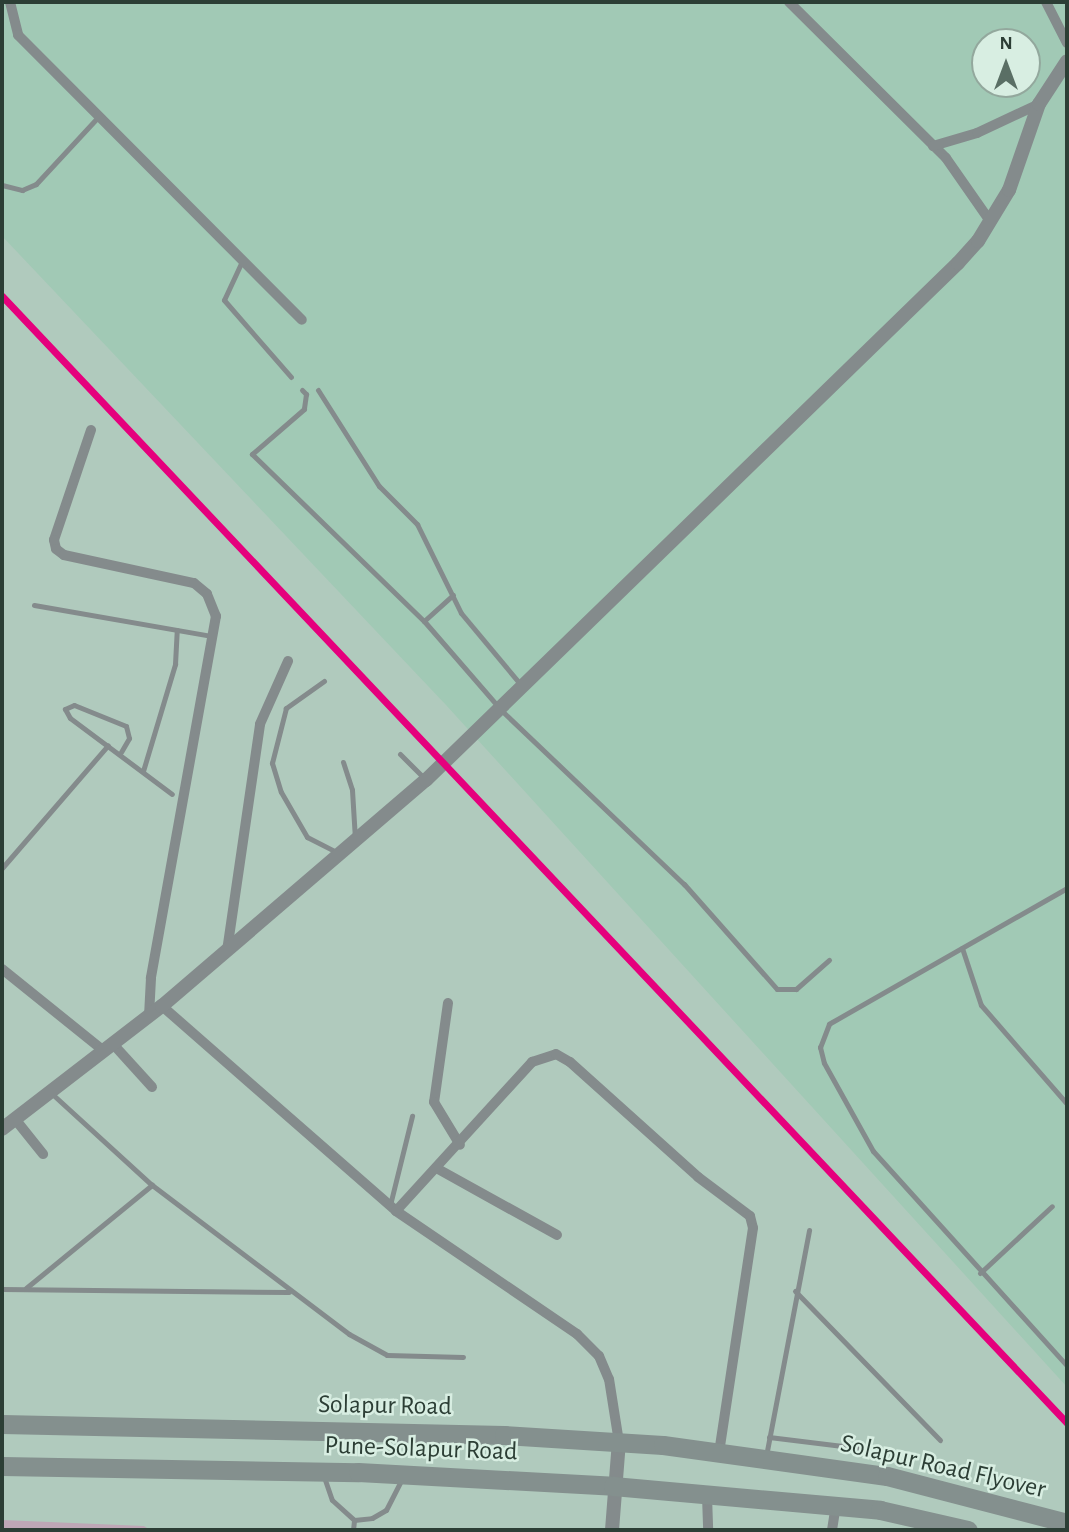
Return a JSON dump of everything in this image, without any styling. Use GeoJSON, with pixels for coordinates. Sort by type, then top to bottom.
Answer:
{"type":"FeatureCollection","features":[{"type":"Feature","properties":{"kind":"highway","name":"Solapur Road"},"geometry":{"type":"LineString","coordinates":[[2,1424],[505,1435],[619,1442],[765,1459]]}},
{"type":"Feature","properties":{"kind":"highway","name":"Solapur Road Flyover"},"geometry":{"type":"LineString","coordinates":[[765,1459],[887,1476],[1067,1522]]}},
{"type":"Feature","properties":{"kind":"highway","name":"Pune-Solapur Road"},"geometry":{"type":"LineString","coordinates":[[2,1466],[403,1474],[613,1486],[836,1506]]}},
{"type":"Feature","properties":{"kind":"highway"},"geometry":{"type":"LineString","coordinates":[[836,1506],[880,1510],[968,1530]]}},
{"type":"Feature","properties":{"kind":"street"},"geometry":{"type":"LineString","coordinates":[[789,2],[933,146],[966,183],[990,221]]}},
{"type":"Feature","properties":{"kind":"street"},"geometry":{"type":"LineString","coordinates":[[1046,2],[1067,43]]}},
{"type":"Feature","properties":{"kind":"street"},"geometry":{"type":"LineString","coordinates":[[7,5],[18,35],[244,257],[302,320]]}},
{"type":"Feature","properties":{"kind":"street"},"geometry":{"type":"LineString","coordinates":[[2,1129],[162,1006],[426,780],[524,688],[958,263],[990,221],[1009,190],[1039,104],[1067,61]]}},
{"type":"Feature","properties":{"kind":"street"},"geometry":{"type":"LineString","coordinates":[[933,146],[977,132],[1039,104]]}},
{"type":"Feature","properties":{"kind":"street"},"geometry":{"type":"LineString","coordinates":[[91,430],[54,540],[56,549],[64,555],[194,583],[212,605],[216,636],[151,978],[149,1016]]}},
{"type":"Feature","properties":{"kind":"street"},"geometry":{"type":"LineString","coordinates":[[227,951],[260,724],[288,661]]}},
{"type":"Feature","properties":{"kind":"street"},"geometry":{"type":"LineString","coordinates":[[2,969],[108,1047],[152,1087]]}},
{"type":"Feature","properties":{"kind":"street"},"geometry":{"type":"LineString","coordinates":[[448,1003],[434,1102],[460,1145]]}},
{"type":"Feature","properties":{"kind":"street"},"geometry":{"type":"LineString","coordinates":[[162,1006],[393,1208],[577,1334],[592,1349],[609,1379],[619,1442],[613,1486],[612,1530]]}},
{"type":"Feature","properties":{"kind":"street"},"geometry":{"type":"LineString","coordinates":[[393,1208],[438,1169],[532,1062],[556,1054],[698,1177],[750,1216],[753,1228],[719,1452]]}},
{"type":"Feature","properties":{"kind":"street"},"geometry":{"type":"LineString","coordinates":[[15,1119],[43,1154]]}},
{"type":"Feature","properties":{"kind":"street"},"geometry":{"type":"LineString","coordinates":[[438,1169],[557,1235]]}},
{"type":"Feature","properties":{"kind":"street"},"geometry":{"type":"LineString","coordinates":[[707,1496],[708,1530]]}},
{"type":"Feature","properties":{"kind":"street"},"geometry":{"type":"LineString","coordinates":[[832,1530],[836,1506]]}},
{"type":"Feature","properties":{"kind":"lane"},"geometry":{"type":"LineString","coordinates":[[2,185],[22,190],[36,184],[100,115]]}},
{"type":"Feature","properties":{"kind":"lane"},"geometry":{"type":"LineString","coordinates":[[244,257],[225,300],[291,377]]}},
{"type":"Feature","properties":{"kind":"lane"},"geometry":{"type":"LineString","coordinates":[[302,390],[306,394],[304,409],[252,454],[424,621],[501,710],[684,884],[777,989],[796,989],[829,960]]}},
{"type":"Feature","properties":{"kind":"lane"},"geometry":{"type":"LineString","coordinates":[[318,390],[379,485],[418,524],[461,613],[524,688]]}},
{"type":"Feature","properties":{"kind":"lane"},"geometry":{"type":"LineString","coordinates":[[424,621],[453,596]]}},
{"type":"Feature","properties":{"kind":"lane"},"geometry":{"type":"LineString","coordinates":[[34,605],[216,636]]}},
{"type":"Feature","properties":{"kind":"lane"},"geometry":{"type":"LineString","coordinates":[[143,771],[175,664],[177,630]]}},
{"type":"Feature","properties":{"kind":"lane"},"geometry":{"type":"LineString","coordinates":[[324,681],[286,708],[272,763],[281,792],[307,837],[341,854]]}},
{"type":"Feature","properties":{"kind":"lane"},"geometry":{"type":"LineString","coordinates":[[121,752],[129,738],[126,726],[74,705],[65,709],[70,718],[108,746],[121,752],[172,794]]}},
{"type":"Feature","properties":{"kind":"lane"},"geometry":{"type":"LineString","coordinates":[[2,868],[108,746]]}},
{"type":"Feature","properties":{"kind":"lane"},"geometry":{"type":"LineString","coordinates":[[400,754],[426,780]]}},
{"type":"Feature","properties":{"kind":"lane"},"geometry":{"type":"LineString","coordinates":[[343,762],[352,790],[355,842]]}},
{"type":"Feature","properties":{"kind":"lane"},"geometry":{"type":"LineString","coordinates":[[1067,888],[829,1024],[820,1047],[824,1063],[873,1151],[980,1273],[1067,1366]]}},
{"type":"Feature","properties":{"kind":"lane"},"geometry":{"type":"LineString","coordinates":[[962,948],[981,1005],[1067,1104]]}},
{"type":"Feature","properties":{"kind":"lane"},"geometry":{"type":"LineString","coordinates":[[50,1092],[152,1185],[289,1292],[387,1355],[463,1357]]}},
{"type":"Feature","properties":{"kind":"lane"},"geometry":{"type":"LineString","coordinates":[[393,1208],[412,1116]]}},
{"type":"Feature","properties":{"kind":"lane"},"geometry":{"type":"LineString","coordinates":[[26,1289],[152,1185]]}},
{"type":"Feature","properties":{"kind":"lane"},"geometry":{"type":"LineString","coordinates":[[980,1273],[1052,1206]]}},
{"type":"Feature","properties":{"kind":"lane"},"geometry":{"type":"LineString","coordinates":[[765,1459],[808,1230]]}},
{"type":"Feature","properties":{"kind":"lane"},"geometry":{"type":"LineString","coordinates":[[2,1289],[289,1292]]}},
{"type":"Feature","properties":{"kind":"lane"},"geometry":{"type":"LineString","coordinates":[[795,1291],[940,1440]]}},
{"type":"Feature","properties":{"kind":"lane"},"geometry":{"type":"LineString","coordinates":[[769,1437],[883,1451]]}},
{"type":"Feature","properties":{"kind":"lane"},"geometry":{"type":"LineString","coordinates":[[322,1471],[332,1500],[354,1520],[372,1518],[386,1510],[400,1489],[403,1474]]}},
{"type":"Feature","properties":{"kind":"lane"},"geometry":{"type":"LineString","coordinates":[[353,1530],[354,1520]]}},
{"type":"Feature","properties":{"kind":"shaded area"},"geometry":{"type":"Polygon","coordinates":[[[2,2],[1067,2],[1067,1387],[446,705],[2,236],[2,2]]]}},
{"type":"Feature","properties":{"kind":"shaded area"},"geometry":{"type":"Polygon","coordinates":[[[2,1520],[144,1526],[150,1530],[2,1530],[2,1520]]]}},
{"type":"Feature","properties":{"kind":"railway"},"geometry":{"type":"LineString","coordinates":[[2,296],[1067,1423]]}},
{"type":"Feature","properties":{"kind":"transit line"},"geometry":{"type":"LineString","coordinates":[[2,296],[1067,1423]]}}]}
